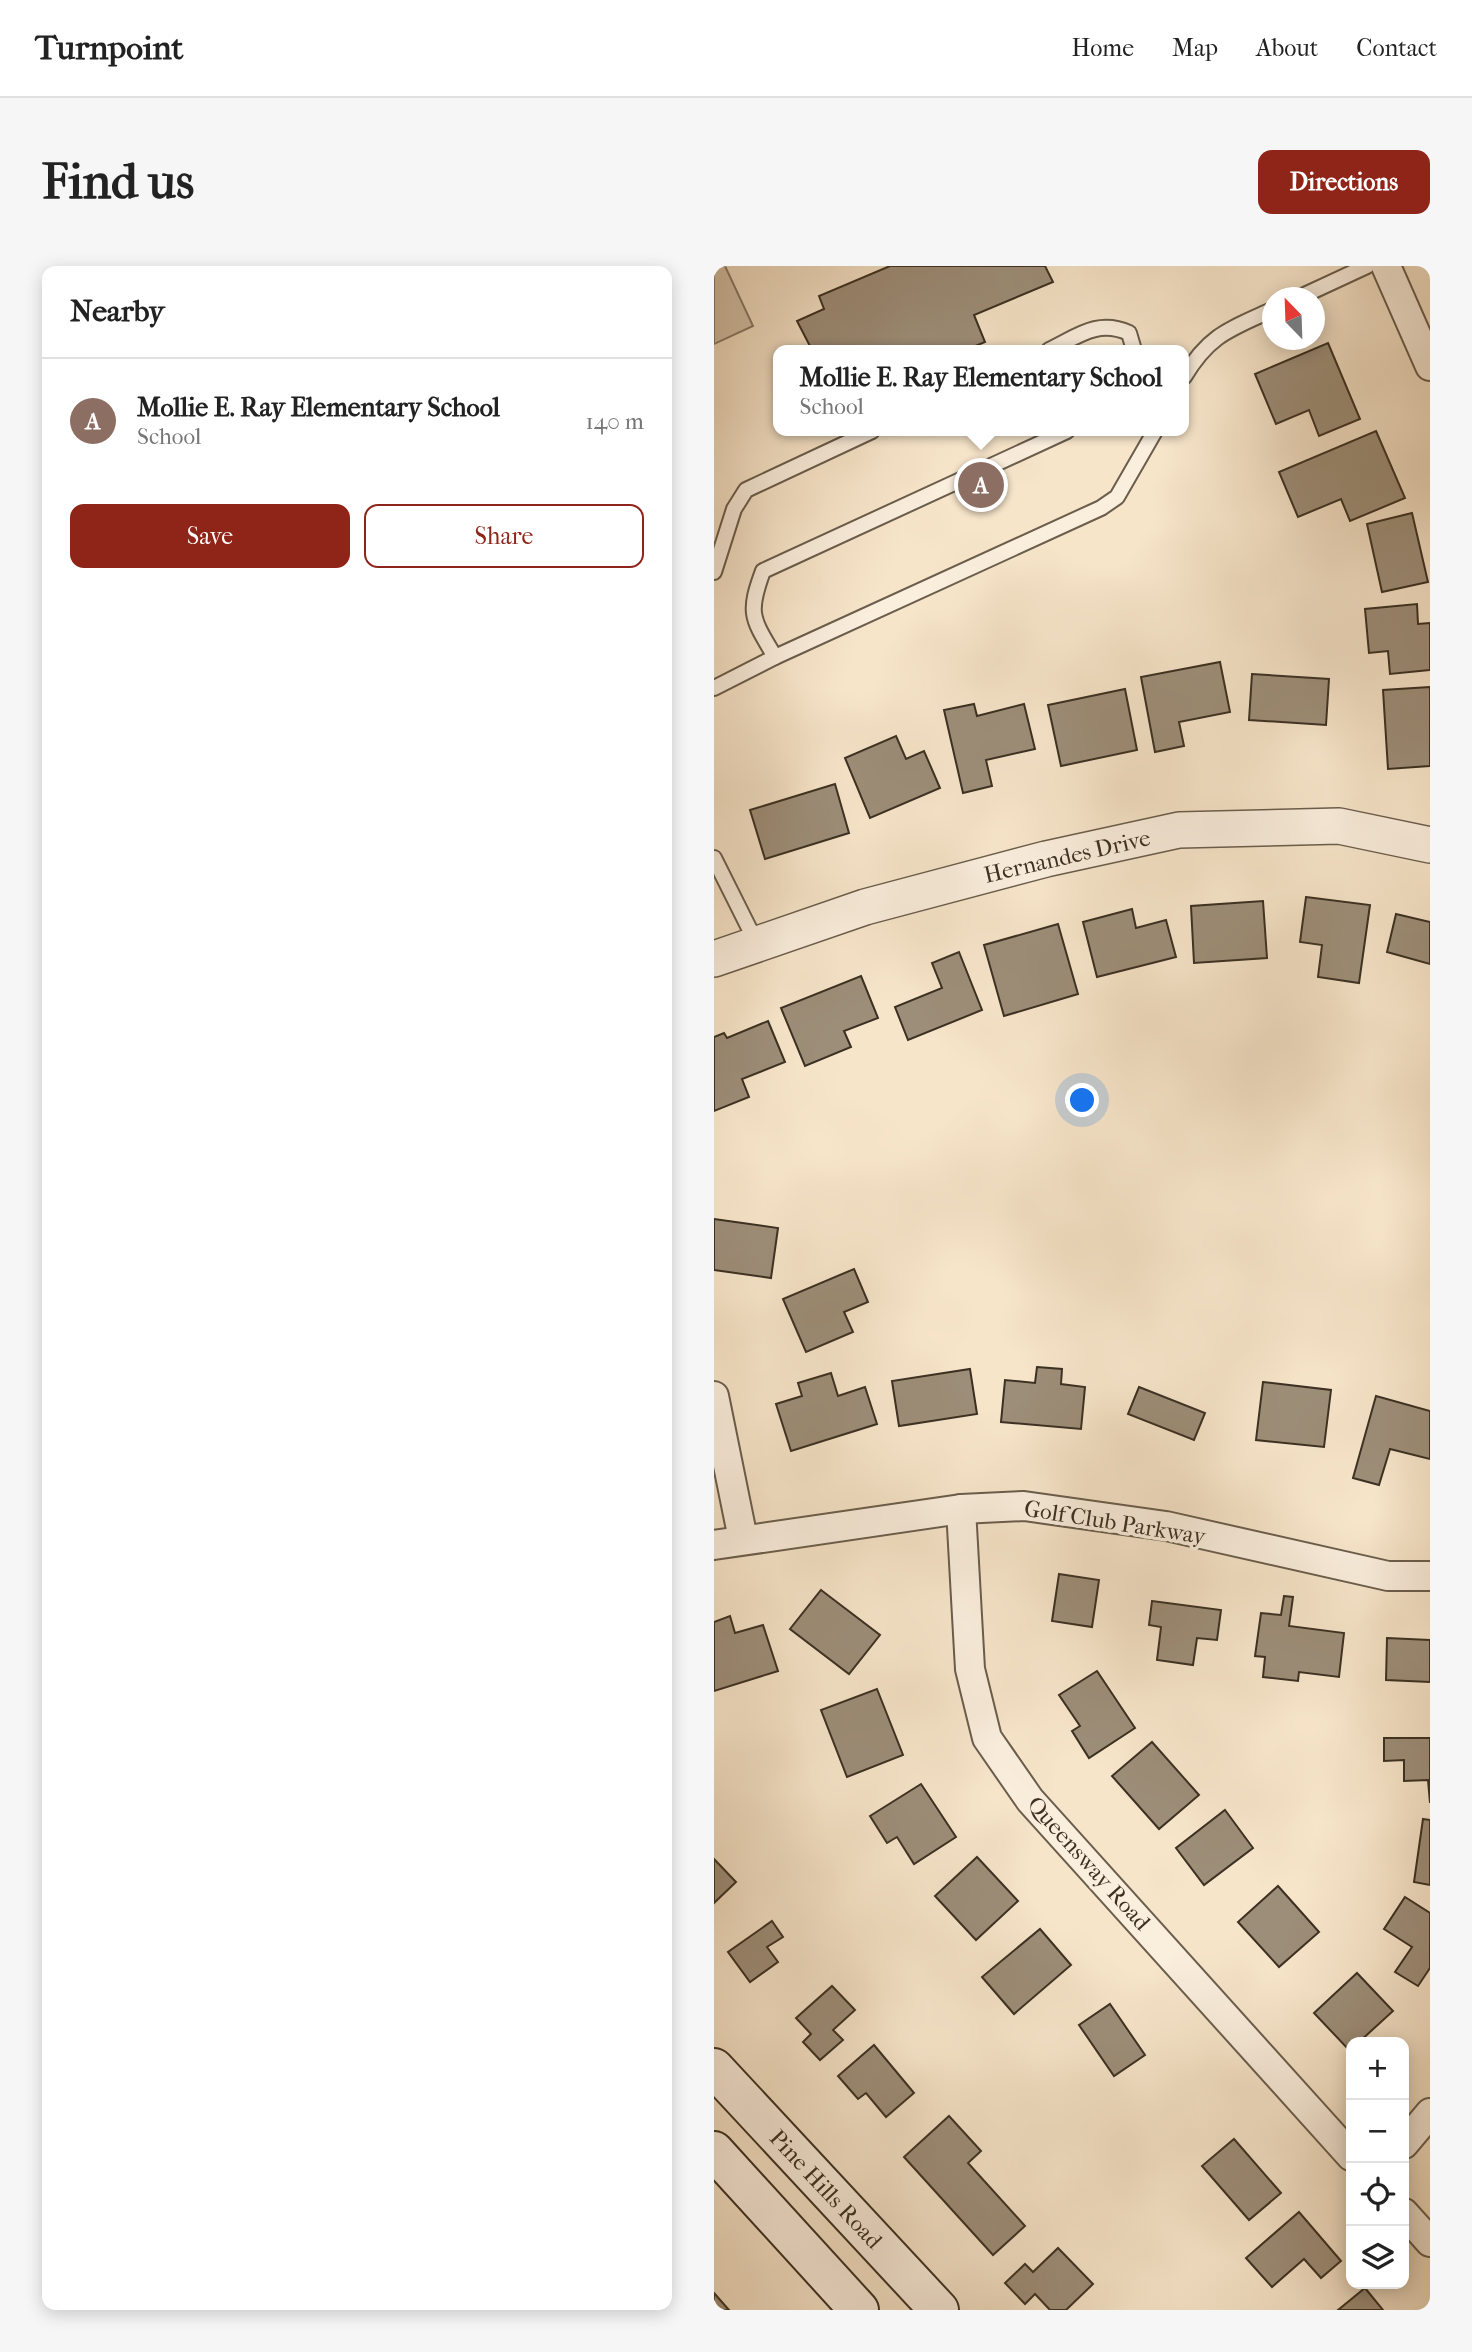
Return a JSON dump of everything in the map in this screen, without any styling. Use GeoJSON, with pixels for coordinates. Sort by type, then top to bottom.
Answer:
{"type":"FeatureCollection","features":[{"type":"Feature","properties":{"kind":"main road","name":"Pine Hills Road"},"geometry":{"type":"LineString","coordinates":[[714,2068],[939,2310]]}},
{"type":"Feature","properties":{"kind":"main road"},"geometry":{"type":"LineString","coordinates":[[719,2167],[859,2310]]}},
{"type":"Feature","properties":{"kind":"street"},"geometry":{"type":"LineString","coordinates":[[1386,266],[1430,366]]}},
{"type":"Feature","properties":{"kind":"street","name":"Hernandes Drive"},"geometry":{"type":"LineString","coordinates":[[714,960],[865,907],[1046,859],[1179,830],[1339,826],[1430,845]]}},
{"type":"Feature","properties":{"kind":"street"},"geometry":{"type":"LineString","coordinates":[[714,1396],[743,1539]]}},
{"type":"Feature","properties":{"kind":"street","name":"Golf Club Parkway"},"geometry":{"type":"LineString","coordinates":[[714,1545],[961,1509],[1024,1506],[1166,1526],[1388,1576],[1430,1576]]}},
{"type":"Feature","properties":{"kind":"street","name":"Queensway Road"},"geometry":{"type":"LineString","coordinates":[[961,1509],[970,1669],[988,1738],[1030,1800],[1346,2150]]}},
{"type":"Feature","properties":{"kind":"street"},"geometry":{"type":"LineString","coordinates":[[1409,2138],[1430,2113]]}},
{"type":"Feature","properties":{"kind":"street"},"geometry":{"type":"LineString","coordinates":[[1409,2219],[1430,2242]]}},
{"type":"Feature","properties":{"kind":"lane"},"geometry":{"type":"LineString","coordinates":[[1322,287],[1367,266]]}},
{"type":"Feature","properties":{"kind":"lane"},"geometry":{"type":"LineString","coordinates":[[1189,368],[1199,351],[1218,335],[1262,315]]}},
{"type":"Feature","properties":{"kind":"lane"},"geometry":{"type":"LineString","coordinates":[[1059,345],[1094,328],[1112,326],[1129,334],[1132,345]]}},
{"type":"Feature","properties":{"kind":"lane"},"geometry":{"type":"LineString","coordinates":[[714,572],[734,509],[746,490],[861,436]]}},
{"type":"Feature","properties":{"kind":"lane"},"geometry":{"type":"LineString","coordinates":[[775,657],[752,613],[752,602],[763,571],[1056,436]]}},
{"type":"Feature","properties":{"kind":"lane"},"geometry":{"type":"LineString","coordinates":[[714,688],[775,657],[1101,508],[1117,497],[1152,436]]}},
{"type":"Feature","properties":{"kind":"lane"},"geometry":{"type":"LineString","coordinates":[[714,858],[757,944]]}},
{"type":"Feature","properties":{"kind":"shaded area"},"geometry":{"type":"Polygon","coordinates":[[[714,266],[725,266],[753,326],[714,344],[714,266]]]}},
{"type":"Feature","properties":{"kind":"building"},"geometry":{"type":"Polygon","coordinates":[[[890,266],[1045,266],[1053,282],[974,315],[985,342],[978,345],[809,345],[797,321],[824,309],[819,296],[890,266]]]}},
{"type":"Feature","properties":{"kind":"building"},"geometry":{"type":"Polygon","coordinates":[[[1328,343],[1360,419],[1319,436],[1309,410],[1276,424],[1255,374],[1312,350],[1325,350],[1325,344],[1328,343]]]}},
{"type":"Feature","properties":{"kind":"building"},"geometry":{"type":"Polygon","coordinates":[[[1376,431],[1405,498],[1350,521],[1341,499],[1298,517],[1279,472],[1376,431]]]}},
{"type":"Feature","properties":{"kind":"building"},"geometry":{"type":"Polygon","coordinates":[[[1412,513],[1428,582],[1382,592],[1367,524],[1412,513]]]}},
{"type":"Feature","properties":{"kind":"building"},"geometry":{"type":"Polygon","coordinates":[[[1417,604],[1418,624],[1430,623],[1430,670],[1390,674],[1388,651],[1369,653],[1365,609],[1417,604]]]}},
{"type":"Feature","properties":{"kind":"building"},"geometry":{"type":"Polygon","coordinates":[[[1220,662],[1230,712],[1179,722],[1184,746],[1155,752],[1141,677],[1220,662]]]}},
{"type":"Feature","properties":{"kind":"building"},"geometry":{"type":"Polygon","coordinates":[[[1252,674],[1329,679],[1326,725],[1249,720],[1252,674]]]}},
{"type":"Feature","properties":{"kind":"building"},"geometry":{"type":"Polygon","coordinates":[[[1430,687],[1430,766],[1388,769],[1383,690],[1430,687]]]}},
{"type":"Feature","properties":{"kind":"building"},"geometry":{"type":"Polygon","coordinates":[[[1125,689],[1137,750],[1061,766],[1048,705],[1125,689]]]}},
{"type":"Feature","properties":{"kind":"building"},"geometry":{"type":"Polygon","coordinates":[[[974,704],[977,716],[1024,704],[1035,749],[986,760],[992,786],[963,793],[944,710],[974,704]]]}},
{"type":"Feature","properties":{"kind":"building"},"geometry":{"type":"Polygon","coordinates":[[[896,736],[906,759],[924,751],[940,788],[870,818],[845,758],[896,736]]]}},
{"type":"Feature","properties":{"kind":"building"},"geometry":{"type":"Polygon","coordinates":[[[835,784],[849,833],[765,859],[750,810],[835,784]]]}},
{"type":"Feature","properties":{"kind":"building"},"geometry":{"type":"Polygon","coordinates":[[[1306,897],[1370,905],[1359,983],[1318,977],[1322,945],[1300,942],[1306,897]]]}},
{"type":"Feature","properties":{"kind":"building"},"geometry":{"type":"Polygon","coordinates":[[[1263,901],[1267,958],[1194,963],[1191,906],[1263,901]]]}},
{"type":"Feature","properties":{"kind":"building"},"geometry":{"type":"Polygon","coordinates":[[[1132,909],[1136,928],[1166,920],[1176,957],[1097,977],[1083,922],[1132,909]]]}},
{"type":"Feature","properties":{"kind":"building"},"geometry":{"type":"Polygon","coordinates":[[[1396,914],[1430,922],[1430,964],[1387,952],[1396,914]]]}},
{"type":"Feature","properties":{"kind":"building"},"geometry":{"type":"Polygon","coordinates":[[[1058,924],[1078,994],[1004,1016],[984,945],[1058,924]]]}},
{"type":"Feature","properties":{"kind":"building"},"geometry":{"type":"Polygon","coordinates":[[[959,952],[982,1010],[908,1040],[895,1007],[942,988],[932,963],[959,952]]]}},
{"type":"Feature","properties":{"kind":"building"},"geometry":{"type":"Polygon","coordinates":[[[861,976],[878,1018],[844,1031],[851,1047],[805,1066],[781,1008],[861,976]]]}},
{"type":"Feature","properties":{"kind":"building"},"geometry":{"type":"Polygon","coordinates":[[[768,1021],[785,1062],[742,1079],[749,1097],[714,1111],[714,1037],[724,1033],[727,1038],[768,1021]]]}},
{"type":"Feature","properties":{"kind":"building"},"geometry":{"type":"Polygon","coordinates":[[[714,1219],[778,1228],[771,1278],[714,1270],[714,1219]]]}},
{"type":"Feature","properties":{"kind":"building"},"geometry":{"type":"Polygon","coordinates":[[[854,1269],[868,1302],[844,1312],[853,1332],[806,1352],[783,1299],[854,1269]]]}},
{"type":"Feature","properties":{"kind":"building"},"geometry":{"type":"Polygon","coordinates":[[[1037,1367],[1062,1369],[1061,1384],[1085,1387],[1081,1429],[1001,1422],[1005,1380],[1035,1383],[1037,1367]]]}},
{"type":"Feature","properties":{"kind":"building"},"geometry":{"type":"Polygon","coordinates":[[[970,1369],[977,1414],[899,1426],[892,1381],[970,1369]]]}},
{"type":"Feature","properties":{"kind":"building"},"geometry":{"type":"Polygon","coordinates":[[[831,1373],[838,1396],[865,1387],[877,1424],[791,1451],[776,1404],[802,1396],[798,1383],[831,1373]]]}},
{"type":"Feature","properties":{"kind":"building"},"geometry":{"type":"Polygon","coordinates":[[[1263,1382],[1331,1390],[1324,1447],[1256,1440],[1263,1382]]]}},
{"type":"Feature","properties":{"kind":"building"},"geometry":{"type":"Polygon","coordinates":[[[1139,1387],[1205,1413],[1194,1440],[1128,1414],[1139,1387]]]}},
{"type":"Feature","properties":{"kind":"building"},"geometry":{"type":"Polygon","coordinates":[[[1376,1396],[1430,1411],[1430,1459],[1390,1449],[1379,1485],[1353,1478],[1376,1396]]]}},
{"type":"Feature","properties":{"kind":"building"},"geometry":{"type":"Polygon","coordinates":[[[1059,1574],[1099,1580],[1092,1627],[1052,1621],[1059,1574]]]}},
{"type":"Feature","properties":{"kind":"building"},"geometry":{"type":"Polygon","coordinates":[[[821,1590],[880,1635],[849,1674],[790,1629],[821,1590]]]}},
{"type":"Feature","properties":{"kind":"building"},"geometry":{"type":"Polygon","coordinates":[[[1284,1596],[1293,1597],[1289,1626],[1344,1633],[1339,1677],[1299,1672],[1298,1681],[1263,1677],[1265,1657],[1255,1656],[1261,1613],[1281,1615],[1284,1596]]]}},
{"type":"Feature","properties":{"kind":"building"},"geometry":{"type":"Polygon","coordinates":[[[1152,1601],[1221,1610],[1217,1640],[1197,1638],[1193,1665],[1157,1660],[1161,1627],[1149,1625],[1152,1601]]]}},
{"type":"Feature","properties":{"kind":"building"},"geometry":{"type":"Polygon","coordinates":[[[730,1616],[735,1633],[763,1625],[778,1671],[714,1691],[714,1622],[730,1616]]]}},
{"type":"Feature","properties":{"kind":"building"},"geometry":{"type":"Polygon","coordinates":[[[1387,1638],[1430,1640],[1430,1682],[1386,1680],[1387,1638]]]}},
{"type":"Feature","properties":{"kind":"building"},"geometry":{"type":"Polygon","coordinates":[[[1097,1671],[1135,1728],[1089,1758],[1072,1731],[1080,1726],[1059,1695],[1097,1671]]]}},
{"type":"Feature","properties":{"kind":"building"},"geometry":{"type":"Polygon","coordinates":[[[877,1689],[903,1755],[847,1777],[821,1710],[877,1689]]]}},
{"type":"Feature","properties":{"kind":"building"},"geometry":{"type":"Polygon","coordinates":[[[1384,1738],[1430,1738],[1430,1803],[1428,1780],[1404,1781],[1404,1760],[1384,1761],[1384,1738]]]}},
{"type":"Feature","properties":{"kind":"building"},"geometry":{"type":"Polygon","coordinates":[[[1152,1742],[1199,1795],[1159,1829],[1112,1776],[1152,1742]]]}},
{"type":"Feature","properties":{"kind":"building"},"geometry":{"type":"Polygon","coordinates":[[[921,1784],[956,1837],[914,1864],[897,1837],[887,1843],[870,1816],[921,1784]]]}},
{"type":"Feature","properties":{"kind":"building"},"geometry":{"type":"Polygon","coordinates":[[[1225,1810],[1253,1848],[1204,1885],[1176,1848],[1225,1810]]]}},
{"type":"Feature","properties":{"kind":"building"},"geometry":{"type":"Polygon","coordinates":[[[1423,1819],[1430,1820],[1430,1885],[1414,1882],[1423,1819]]]}},
{"type":"Feature","properties":{"kind":"building"},"geometry":{"type":"Polygon","coordinates":[[[977,1857],[1018,1901],[976,1940],[935,1896],[977,1857]]]}},
{"type":"Feature","properties":{"kind":"building"},"geometry":{"type":"Polygon","coordinates":[[[714,1859],[736,1882],[714,1903],[714,1859]]]}},
{"type":"Feature","properties":{"kind":"building"},"geometry":{"type":"Polygon","coordinates":[[[1278,1886],[1319,1932],[1279,1967],[1238,1922],[1278,1886]]]}},
{"type":"Feature","properties":{"kind":"building"},"geometry":{"type":"Polygon","coordinates":[[[1405,1897],[1430,1913],[1430,1968],[1418,1986],[1395,1972],[1412,1947],[1384,1929],[1405,1897]]]}},
{"type":"Feature","properties":{"kind":"building"},"geometry":{"type":"Polygon","coordinates":[[[772,1921],[783,1937],[767,1947],[778,1962],[750,1982],[728,1952],[772,1921]]]}},
{"type":"Feature","properties":{"kind":"building"},"geometry":{"type":"Polygon","coordinates":[[[1040,1929],[1071,1965],[1014,2014],[982,1977],[1040,1929]]]}},
{"type":"Feature","properties":{"kind":"building"},"geometry":{"type":"Polygon","coordinates":[[[1357,1973],[1393,2011],[1364,2037],[1346,2037],[1346,2047],[1314,2013],[1357,1973]]]}},
{"type":"Feature","properties":{"kind":"building"},"geometry":{"type":"Polygon","coordinates":[[[832,1986],[855,2010],[833,2030],[843,2040],[820,2060],[803,2042],[811,2034],[796,2018],[832,1986]]]}},
{"type":"Feature","properties":{"kind":"building"},"geometry":{"type":"Polygon","coordinates":[[[1110,2004],[1145,2055],[1114,2076],[1079,2025],[1110,2004]]]}},
{"type":"Feature","properties":{"kind":"building"},"geometry":{"type":"Polygon","coordinates":[[[874,2045],[914,2093],[886,2117],[866,2093],[858,2099],[838,2076],[874,2045]]]}},
{"type":"Feature","properties":{"kind":"building"},"geometry":{"type":"Polygon","coordinates":[[[949,2116],[981,2151],[968,2163],[1025,2226],[993,2255],[904,2157],[949,2116]]]}},
{"type":"Feature","properties":{"kind":"building"},"geometry":{"type":"Polygon","coordinates":[[[1234,2139],[1281,2193],[1249,2220],[1202,2166],[1234,2139]]]}},
{"type":"Feature","properties":{"kind":"building"},"geometry":{"type":"Polygon","coordinates":[[[1299,2212],[1341,2261],[1321,2278],[1304,2259],[1272,2287],[1246,2258],[1299,2212]]]}},
{"type":"Feature","properties":{"kind":"building"},"geometry":{"type":"Polygon","coordinates":[[[1058,2248],[1093,2284],[1066,2310],[1050,2310],[1035,2294],[1025,2304],[1005,2283],[1025,2264],[1033,2272],[1058,2248]]]}},
{"type":"Feature","properties":{"kind":"building"},"geometry":{"type":"Polygon","coordinates":[[[1366,2289],[1383,2310],[1338,2310],[1366,2289]]]}},
{"type":"Feature","properties":{"kind":"building"},"geometry":{"type":"Polygon","coordinates":[[[714,2293],[729,2310],[714,2310],[714,2293]]]}},
{"type":"Feature","properties":{"kind":"place","name":"Mollie E. Ray Elementary School"},"geometry":{"type":"Point","coordinates":[981,485]}}]}
